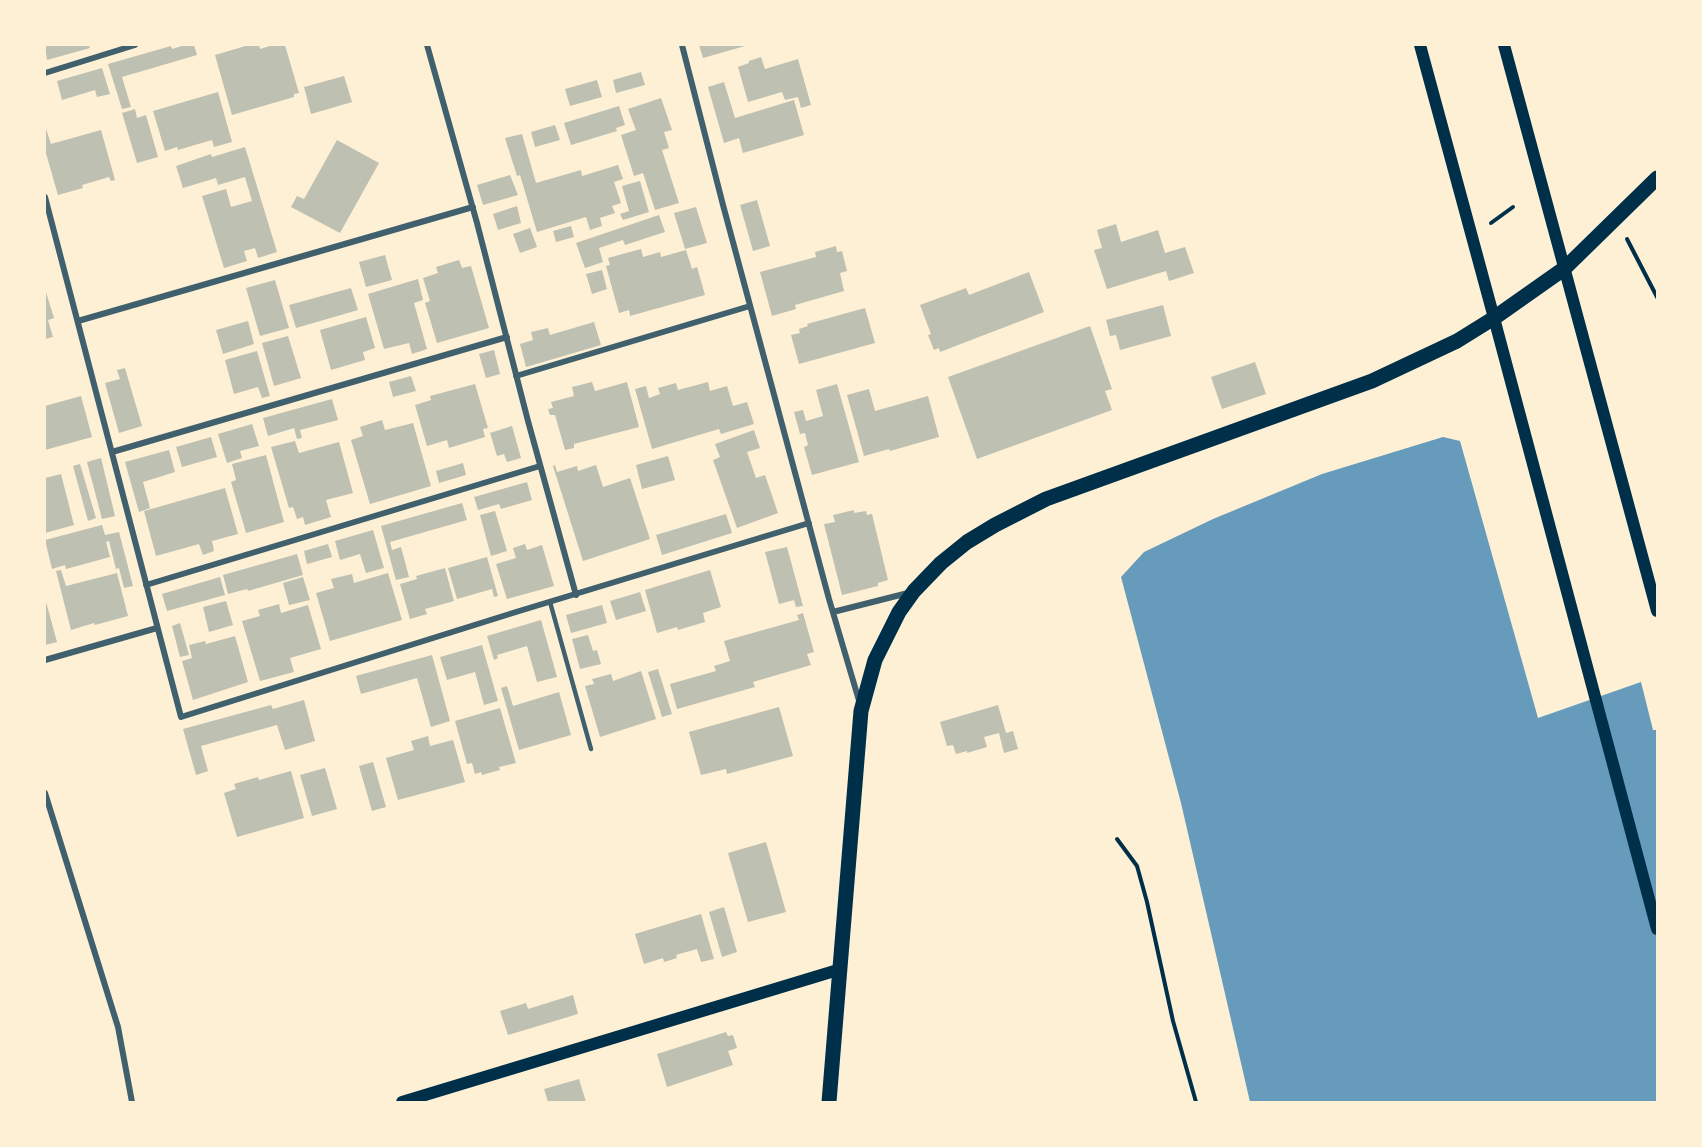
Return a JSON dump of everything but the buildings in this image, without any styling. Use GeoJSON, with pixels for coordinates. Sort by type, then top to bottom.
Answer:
{"type":"FeatureCollection","features":[{"type":"Feature","properties":{"kind":"main road"},"geometry":{"type":"LineString","coordinates":[[1420,45],[1657,929]]}},
{"type":"Feature","properties":{"kind":"main road"},"geometry":{"type":"LineString","coordinates":[[1504,45],[1657,611]]}},
{"type":"Feature","properties":{"kind":"main road"},"geometry":{"type":"LineString","coordinates":[[829,1102],[861,711],[875,660],[899,612],[914,591],[941,563],[967,542],[1046,499],[1372,381],[1457,341],[1494,318],[1564,268],[1657,178]]}},
{"type":"Feature","properties":{"kind":"main road"},"geometry":{"type":"LineString","coordinates":[[402,1102],[841,969]]}},
{"type":"Feature","properties":{"kind":"street"},"geometry":{"type":"LineString","coordinates":[[45,73],[135,45]]}},
{"type":"Feature","properties":{"kind":"street"},"geometry":{"type":"LineString","coordinates":[[428,45],[576,595]]}},
{"type":"Feature","properties":{"kind":"street"},"geometry":{"type":"LineString","coordinates":[[682,45],[750,306],[861,711]]}},
{"type":"Feature","properties":{"kind":"street"},"geometry":{"type":"LineString","coordinates":[[45,197],[181,717],[809,523]]}},
{"type":"Feature","properties":{"kind":"street"},"geometry":{"type":"LineString","coordinates":[[78,321],[473,207]]}},
{"type":"Feature","properties":{"kind":"street"},"geometry":{"type":"LineString","coordinates":[[516,376],[750,306]]}},
{"type":"Feature","properties":{"kind":"street"},"geometry":{"type":"LineString","coordinates":[[112,452],[507,337]]}},
{"type":"Feature","properties":{"kind":"street"},"geometry":{"type":"LineString","coordinates":[[146,585],[540,465]]}},
{"type":"Feature","properties":{"kind":"street"},"geometry":{"type":"LineString","coordinates":[[833,612],[914,591]]}},
{"type":"Feature","properties":{"kind":"street"},"geometry":{"type":"LineString","coordinates":[[45,660],[157,628]]}},
{"type":"Feature","properties":{"kind":"street"},"geometry":{"type":"LineString","coordinates":[[45,793],[118,1027],[132,1102]]}},
{"type":"Feature","properties":{"kind":"lane"},"geometry":{"type":"LineString","coordinates":[[550,602],[591,749]]}},
{"type":"Feature","properties":{"kind":"path"},"geometry":{"type":"LineString","coordinates":[[1488,225],[1514,207]]}},
{"type":"Feature","properties":{"kind":"path"},"geometry":{"type":"LineString","coordinates":[[1616,219],[1657,297]]}},
{"type":"Feature","properties":{"kind":"path"},"geometry":{"type":"LineString","coordinates":[[1118,839],[1137,866],[1173,1021],[1196,1102]]}},
{"type":"Feature","properties":{"kind":"water"},"geometry":{"type":"Polygon","coordinates":[[[1443,437],[1460,441],[1538,718],[1641,682],[1653,730],[1657,730],[1657,1102],[1250,1102],[1181,803],[1121,577],[1144,552],[1213,519],[1322,474],[1443,437]]]}}]}
